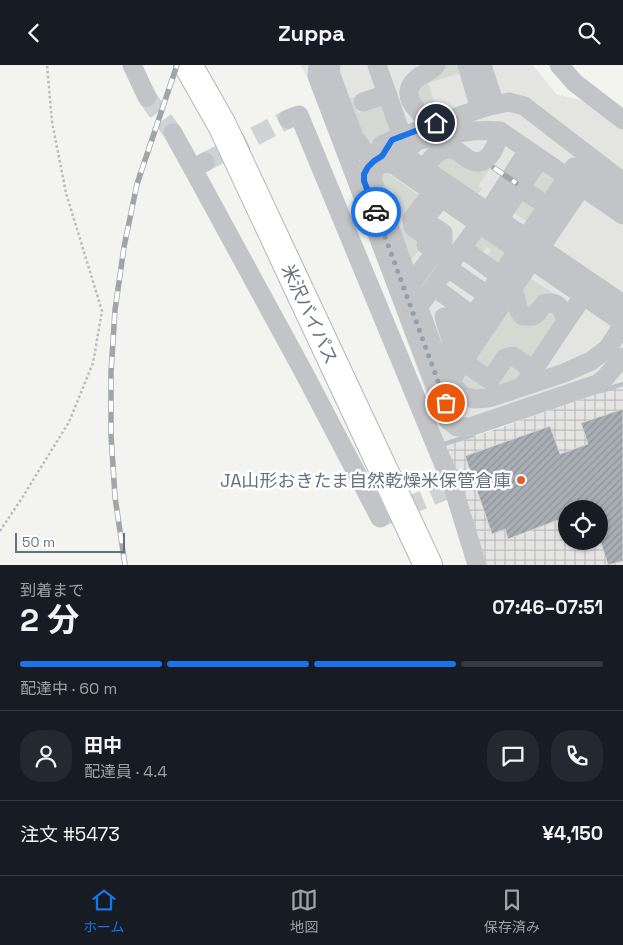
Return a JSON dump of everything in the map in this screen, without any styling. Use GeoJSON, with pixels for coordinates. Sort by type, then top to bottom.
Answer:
{"type":"FeatureCollection","features":[{"type":"Feature","properties":{"kind":"highway","name":"米沢バイパス"},"geometry":{"type":"LineString","coordinates":[[188,65],[222,125],[428,565]]}},
{"type":"Feature","properties":{"kind":"street"},"geometry":{"type":"LineString","coordinates":[[132,65],[147,97]]}},
{"type":"Feature","properties":{"kind":"street"},"geometry":{"type":"LineString","coordinates":[[318,65],[317,76],[377,157],[443,411],[448,420],[458,427],[483,424],[597,384],[604,379],[623,357]]}},
{"type":"Feature","properties":{"kind":"street"},"geometry":{"type":"LineString","coordinates":[[323,65],[323,73],[377,157],[449,370]]}},
{"type":"Feature","properties":{"kind":"street"},"geometry":{"type":"LineString","coordinates":[[331,65],[330,72],[354,137],[389,169],[434,199],[482,215]]}},
{"type":"Feature","properties":{"kind":"street"},"geometry":{"type":"LineString","coordinates":[[377,65],[387,94],[372,179],[449,370],[474,399],[489,398],[564,373],[591,361],[608,348],[622,322]]}},
{"type":"Feature","properties":{"kind":"street"},"geometry":{"type":"LineString","coordinates":[[436,65],[434,69],[418,77],[410,86],[410,97],[414,108],[439,128],[492,133],[500,131],[577,179],[623,204]]}},
{"type":"Feature","properties":{"kind":"street"},"geometry":{"type":"LineString","coordinates":[[467,65],[490,106],[623,215]]}},
{"type":"Feature","properties":{"kind":"street"},"geometry":{"type":"LineString","coordinates":[[477,65],[490,106]]}},
{"type":"Feature","properties":{"kind":"street"},"geometry":{"type":"LineString","coordinates":[[482,65],[490,106]]}},
{"type":"Feature","properties":{"kind":"street"},"geometry":{"type":"LineString","coordinates":[[490,106],[494,65]]}},
{"type":"Feature","properties":{"kind":"street"},"geometry":{"type":"LineString","coordinates":[[559,65],[575,83],[623,120]]}},
{"type":"Feature","properties":{"kind":"street"},"geometry":{"type":"LineString","coordinates":[[363,102],[387,94]]}},
{"type":"Feature","properties":{"kind":"street"},"geometry":{"type":"LineString","coordinates":[[377,157],[490,106],[524,106],[623,182]]}},
{"type":"Feature","properties":{"kind":"street"},"geometry":{"type":"LineString","coordinates":[[288,119],[299,115],[453,487],[477,565]]}},
{"type":"Feature","properties":{"kind":"street"},"geometry":{"type":"LineString","coordinates":[[421,167],[410,152],[411,146],[416,141],[439,128]]}},
{"type":"Feature","properties":{"kind":"street"},"geometry":{"type":"LineString","coordinates":[[173,133],[199,166],[307,380],[380,518]]}},
{"type":"Feature","properties":{"kind":"street"},"geometry":{"type":"LineString","coordinates":[[421,167],[436,153],[444,149],[457,149],[470,160],[478,162],[484,160],[493,152],[492,133]]}},
{"type":"Feature","properties":{"kind":"street"},"geometry":{"type":"LineString","coordinates":[[492,133],[527,157],[623,199]]}},
{"type":"Feature","properties":{"kind":"street"},"geometry":{"type":"LineString","coordinates":[[377,157],[399,152],[622,322]]}},
{"type":"Feature","properties":{"kind":"street"},"geometry":{"type":"LineString","coordinates":[[377,157],[392,155],[482,215]]}},
{"type":"Feature","properties":{"kind":"street"},"geometry":{"type":"LineString","coordinates":[[420,286],[482,215],[527,157]]}},
{"type":"Feature","properties":{"kind":"street"},"geometry":{"type":"LineString","coordinates":[[420,286],[448,268],[482,215],[520,188],[527,157]]}},
{"type":"Feature","properties":{"kind":"street"},"geometry":{"type":"LineString","coordinates":[[449,370],[452,369],[577,179]]}},
{"type":"Feature","properties":{"kind":"street"},"geometry":{"type":"LineString","coordinates":[[577,179],[623,221]]}},
{"type":"Feature","properties":{"kind":"street"},"geometry":{"type":"LineString","coordinates":[[520,188],[536,199]]}},
{"type":"Feature","properties":{"kind":"street"},"geometry":{"type":"LineString","coordinates":[[420,286],[443,242],[443,233],[428,223],[426,217],[434,199]]}},
{"type":"Feature","properties":{"kind":"street"},"geometry":{"type":"LineString","coordinates":[[462,248],[470,275],[471,319]]}},
{"type":"Feature","properties":{"kind":"street"},"geometry":{"type":"LineString","coordinates":[[449,370],[510,292],[528,251]]}},
{"type":"Feature","properties":{"kind":"street"},"geometry":{"type":"LineString","coordinates":[[471,319],[500,276],[528,251]]}},
{"type":"Feature","properties":{"kind":"street"},"geometry":{"type":"LineString","coordinates":[[528,251],[577,297],[622,322]]}},
{"type":"Feature","properties":{"kind":"street"},"geometry":{"type":"LineString","coordinates":[[448,268],[470,275],[487,295]]}},
{"type":"Feature","properties":{"kind":"street"},"geometry":{"type":"LineString","coordinates":[[420,286],[470,275],[500,276]]}},
{"type":"Feature","properties":{"kind":"street"},"geometry":{"type":"LineString","coordinates":[[510,292],[515,295],[519,311],[523,316],[538,314],[544,304],[554,303],[563,310],[566,321]]}},
{"type":"Feature","properties":{"kind":"street"},"geometry":{"type":"LineString","coordinates":[[522,387],[566,321],[577,297]]}},
{"type":"Feature","properties":{"kind":"street"},"geometry":{"type":"LineString","coordinates":[[471,319],[444,317],[449,370],[446,403],[455,413],[470,418],[481,418],[595,378],[601,373],[622,322]]}},
{"type":"Feature","properties":{"kind":"street"},"geometry":{"type":"LineString","coordinates":[[449,370],[490,380],[505,358],[513,356],[534,370]]}},
{"type":"Feature","properties":{"kind":"path"},"geometry":{"type":"LineString","coordinates":[[0,531],[69,422],[93,363],[102,311],[66,193],[52,121],[47,65]]}},
{"type":"Feature","properties":{"kind":"shaded area"},"geometry":{"type":"Polygon","coordinates":[[[300,65],[533,65],[556,94],[591,103],[623,127],[623,381],[444,443],[316,92],[300,65]]]}},
{"type":"Feature","properties":{"kind":"shaded area"},"geometry":{"type":"Polygon","coordinates":[[[444,65],[464,65],[466,71],[428,83],[439,115],[420,106],[416,101],[418,87],[444,65]]]}},
{"type":"Feature","properties":{"kind":"shaded area"},"geometry":{"type":"Polygon","coordinates":[[[354,97],[358,113],[384,104],[391,128],[390,134],[366,143],[346,100],[354,97]]]}},
{"type":"Feature","properties":{"kind":"shaded area"},"geometry":{"type":"Polygon","coordinates":[[[500,144],[505,147],[478,186],[482,189],[477,195],[432,166],[445,152],[471,167],[500,144]]]}},
{"type":"Feature","properties":{"kind":"shaded area"},"geometry":{"type":"Polygon","coordinates":[[[539,169],[555,180],[528,222],[511,211],[539,169]]]}},
{"type":"Feature","properties":{"kind":"shaded area"},"geometry":{"type":"Polygon","coordinates":[[[383,173],[389,174],[420,196],[425,244],[411,260],[399,228],[405,226],[392,189],[385,190],[381,178],[383,173]]]}},
{"type":"Feature","properties":{"kind":"shaded area"},"geometry":{"type":"Polygon","coordinates":[[[481,236],[507,255],[499,271],[484,260],[491,250],[487,247],[479,256],[468,249],[481,236]]]}},
{"type":"Feature","properties":{"kind":"shaded area"},"geometry":{"type":"Polygon","coordinates":[[[528,277],[572,305],[531,313],[518,298],[528,277]]]}},
{"type":"Feature","properties":{"kind":"shaded area"},"geometry":{"type":"Polygon","coordinates":[[[510,301],[513,312],[545,310],[560,312],[533,363],[513,351],[488,372],[470,361],[510,301]]]}},
{"type":"Feature","properties":{"kind":"shaded area"},"geometry":{"type":"Polygon","coordinates":[[[514,364],[525,371],[520,382],[475,393],[461,385],[462,371],[507,367],[514,364]]]}},
{"type":"Feature","properties":{"kind":"shaded area"},"geometry":{"type":"Polygon","coordinates":[[[623,385],[623,565],[482,565],[447,446],[623,385]]]}},
{"type":"Feature","properties":{"kind":"building"},"geometry":{"type":"Polygon","coordinates":[[[623,409],[623,561],[608,565],[603,550],[608,550],[608,500],[558,500],[558,520],[508,539],[505,529],[492,534],[465,456],[550,426],[560,454],[588,444],[581,423],[623,409]]]}},
{"type":"Feature","properties":{"kind":"waterway"},"geometry":{"type":"LineString","coordinates":[[601,391],[623,384]]}},
{"type":"Feature","properties":{"kind":"waterway"},"geometry":{"type":"LineString","coordinates":[[441,445],[473,435]]}},
{"type":"Feature","properties":{"kind":"tunnel"},"geometry":{"type":"LineString","coordinates":[[147,97],[173,133]]}},
{"type":"Feature","properties":{"kind":"tunnel"},"geometry":{"type":"LineString","coordinates":[[205,162],[288,119]]}},
{"type":"Feature","properties":{"kind":"tunnel"},"geometry":{"type":"LineString","coordinates":[[380,518],[453,487]]}},
{"type":"Feature","properties":{"kind":"railway"},"geometry":{"type":"LineString","coordinates":[[125,565],[115,497],[111,435],[111,372],[115,310],[124,247],[137,184],[177,65]]}},
{"type":"Feature","properties":{"kind":"railway"},"geometry":{"type":"LineString","coordinates":[[494,168],[516,183]]}},
{"type":"Feature","properties":{"kind":"way so far"},"geometry":{"type":"LineString","coordinates":[[376,212],[446,403]]}},
{"type":"Feature","properties":{"kind":"place","name":"JA山形おきたま自然乾燥米保管倉庫"},"geometry":{"type":"Point","coordinates":[521,480]}},
{"type":"Feature","properties":{"kind":"route"},"geometry":{"type":"LineString","coordinates":[[376,212],[364,181],[364,174],[368,167],[382,156],[392,140],[436,123]]}}]}
